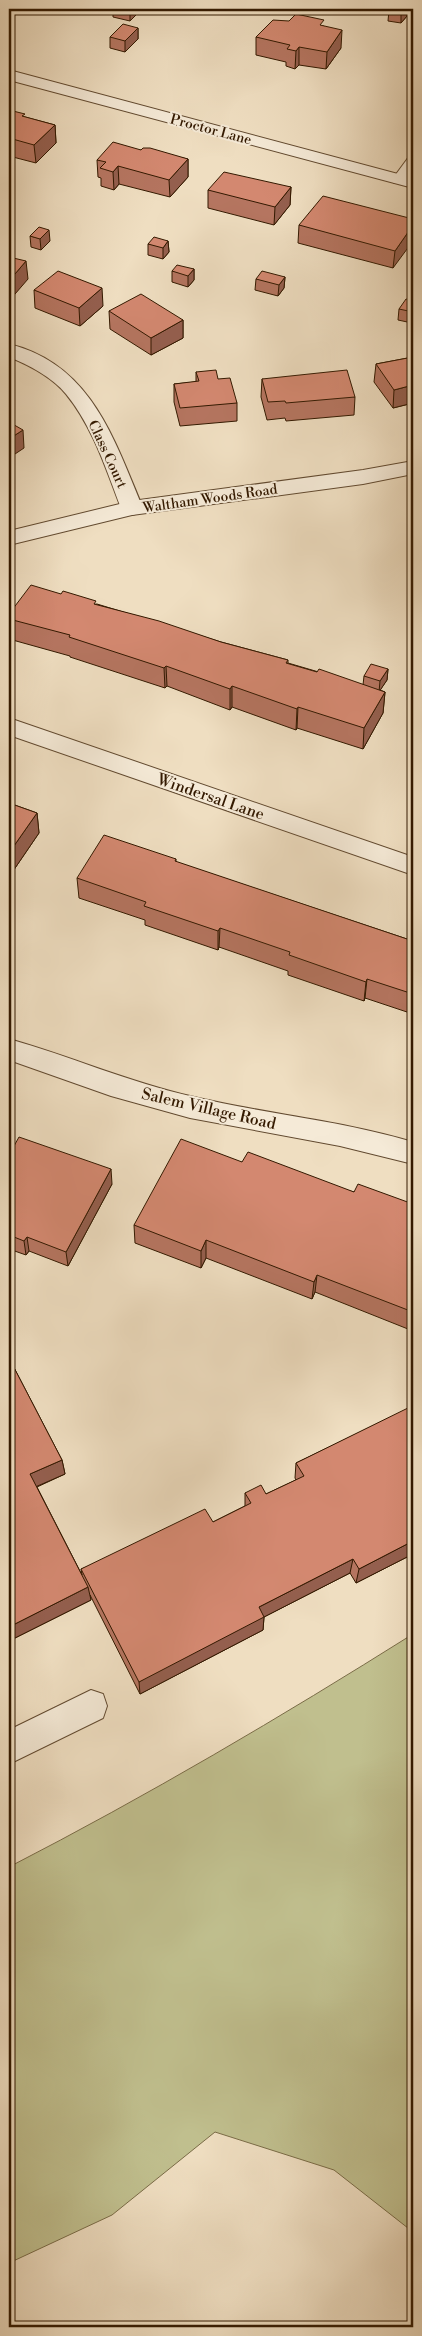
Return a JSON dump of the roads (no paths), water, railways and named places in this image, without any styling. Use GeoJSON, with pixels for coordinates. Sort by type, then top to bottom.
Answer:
{"type":"FeatureCollection","features":[{"type":"Feature","properties":{"kind":"street","name":"Proctor Lane"},"geometry":{"type":"LineString","coordinates":[[9,75],[406,181]]}},
{"type":"Feature","properties":{"kind":"street","name":"Class Court"},"geometry":{"type":"LineString","coordinates":[[9,350],[40,363],[73,389],[101,432],[132,508]]}},
{"type":"Feature","properties":{"kind":"street","name":"Waltham Woods Road"},"geometry":{"type":"LineString","coordinates":[[9,538],[132,508],[363,477],[413,467]]}},
{"type":"Feature","properties":{"kind":"street","name":"Windersal Lane"},"geometry":{"type":"LineString","coordinates":[[9,726],[413,866]]}},
{"type":"Feature","properties":{"kind":"street","name":"Salem Village Road"},"geometry":{"type":"LineString","coordinates":[[9,1049],[119,1087],[214,1113],[380,1142],[413,1153]]}},
{"type":"Feature","properties":{"kind":"street"},"geometry":{"type":"LineString","coordinates":[[9,1748],[91,1706]]}},
{"type":"Feature","properties":{"kind":"lane"},"geometry":{"type":"LineString","coordinates":[[406,181],[413,162]]}}]}
